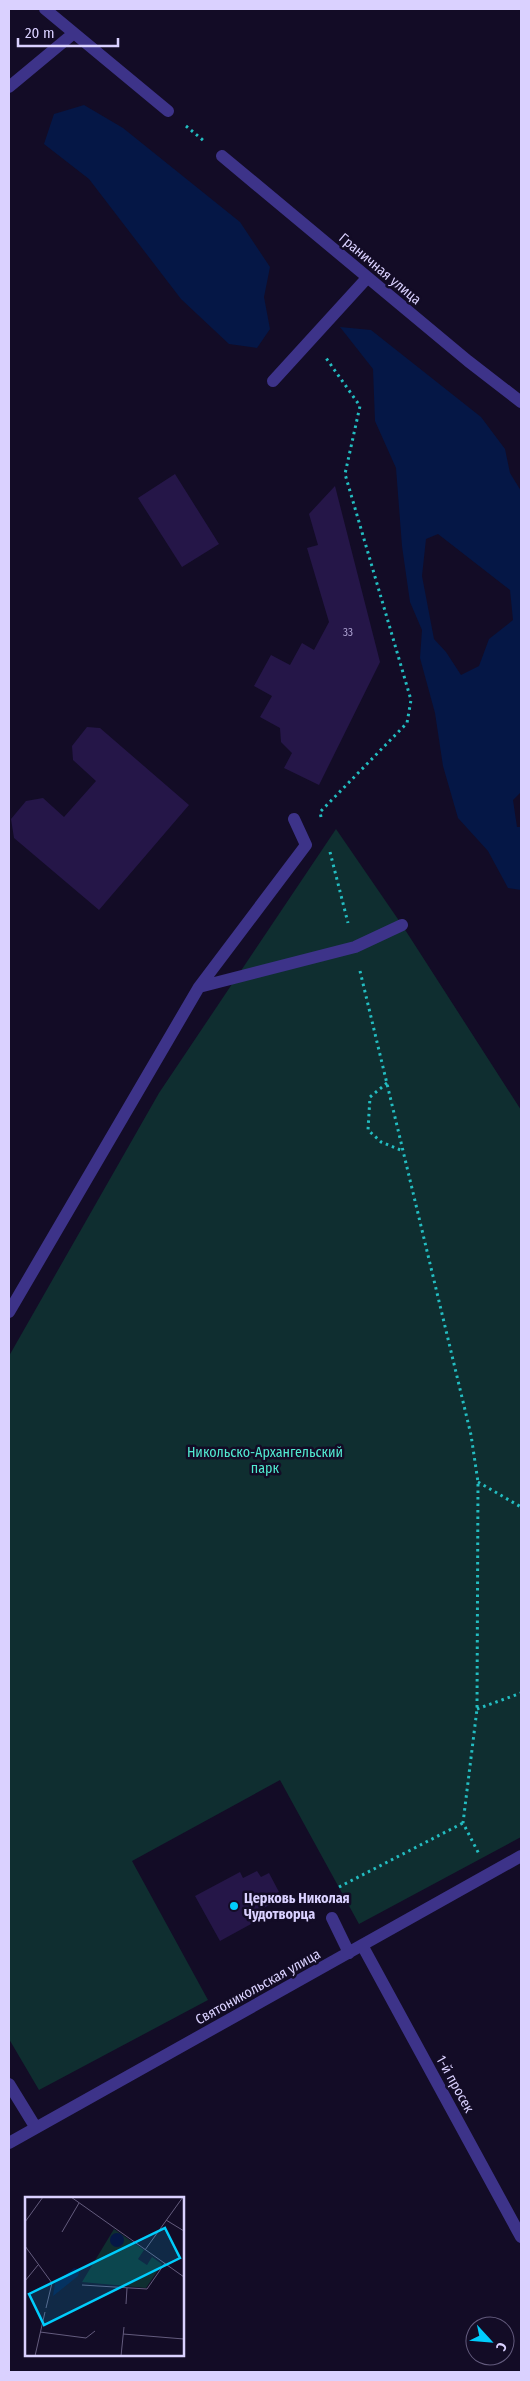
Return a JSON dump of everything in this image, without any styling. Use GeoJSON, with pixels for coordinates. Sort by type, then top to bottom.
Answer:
{"type":"FeatureCollection","features":[{"type":"Feature","properties":{"kind":"street"},"geometry":{"type":"LineString","coordinates":[[44,9],[168,111]]}},
{"type":"Feature","properties":{"kind":"street"},"geometry":{"type":"LineString","coordinates":[[9,87],[74,33]]}},
{"type":"Feature","properties":{"kind":"street","name":"Граничная улица"},"geometry":{"type":"LineString","coordinates":[[222,156],[468,362],[521,402]]}},
{"type":"Feature","properties":{"kind":"street"},"geometry":{"type":"LineString","coordinates":[[273,381],[367,278]]}},
{"type":"Feature","properties":{"kind":"street"},"geometry":{"type":"LineString","coordinates":[[9,1312],[199,986],[306,845],[294,819]]}},
{"type":"Feature","properties":{"kind":"street"},"geometry":{"type":"LineString","coordinates":[[199,986],[355,947],[402,925]]}},
{"type":"Feature","properties":{"kind":"street","name":"Святоникольская улица"},"geometry":{"type":"LineString","coordinates":[[9,2142],[521,1856]]}},
{"type":"Feature","properties":{"kind":"street"},"geometry":{"type":"LineString","coordinates":[[332,1918],[350,1953]]}},
{"type":"Feature","properties":{"kind":"street","name":"1-й просек"},"geometry":{"type":"LineString","coordinates":[[362,1945],[521,2237]]}},
{"type":"Feature","properties":{"kind":"street"},"geometry":{"type":"LineString","coordinates":[[9,2084],[36,2128]]}},
{"type":"Feature","properties":{"kind":"path"},"geometry":{"type":"LineString","coordinates":[[168,111],[222,156]]}},
{"type":"Feature","properties":{"kind":"path"},"geometry":{"type":"LineString","coordinates":[[312,338],[360,406],[345,474],[411,700],[407,723],[320,812],[322,821]]}},
{"type":"Feature","properties":{"kind":"path"},"geometry":{"type":"LineString","coordinates":[[329,847],[355,947],[471,1435],[478,1482],[477,1709],[464,1823],[489,1873]]}},
{"type":"Feature","properties":{"kind":"path"},"geometry":{"type":"LineString","coordinates":[[387,1083],[370,1098],[367,1113],[368,1130],[381,1142],[404,1152]]}},
{"type":"Feature","properties":{"kind":"path"},"geometry":{"type":"LineString","coordinates":[[478,1482],[521,1507]]}},
{"type":"Feature","properties":{"kind":"path"},"geometry":{"type":"LineString","coordinates":[[477,1709],[521,1693]]}},
{"type":"Feature","properties":{"kind":"path"},"geometry":{"type":"LineString","coordinates":[[339,1887],[464,1823]]}},
{"type":"Feature","properties":{"kind":"green space","name":"Никольско-Архангельский парк"},"geometry":{"type":"Polygon","coordinates":[[[336,829],[402,925],[521,1110],[521,1837],[359,1924],[280,1780],[132,1861],[208,2000],[39,2090],[9,2039],[9,1356],[159,1093],[336,829]]]}},
{"type":"Feature","properties":{"kind":"water"},"geometry":{"type":"Polygon","coordinates":[[[84,105],[123,128],[240,222],[270,267],[264,297],[270,329],[257,348],[229,344],[181,299],[89,179],[44,144],[54,114],[84,105]]]}},
{"type":"Feature","properties":{"kind":"water"},"geometry":{"type":"Polygon","coordinates":[[[340,327],[371,330],[481,417],[505,449],[510,473],[521,491],[521,792],[513,800],[517,827],[521,827],[521,890],[508,888],[488,851],[458,818],[443,766],[435,713],[420,658],[422,630],[410,602],[402,546],[396,468],[375,421],[373,369],[340,327]],[[438,534],[426,539],[422,576],[434,639],[446,652],[461,675],[479,666],[489,639],[513,620],[510,590],[438,534]]]}},
{"type":"Feature","properties":{"kind":"building"},"geometry":{"type":"Polygon","coordinates":[[[175,474],[219,544],[182,567],[138,498],[175,474]]]}},
{"type":"Feature","properties":{"kind":"building"},"geometry":{"type":"Polygon","coordinates":[[[335,486],[380,662],[319,785],[284,768],[292,753],[281,742],[280,728],[260,717],[272,696],[254,686],[271,655],[290,665],[302,643],[314,650],[329,622],[307,548],[318,545],[309,514],[335,486]]]}},
{"type":"Feature","properties":{"kind":"building"},"geometry":{"type":"Polygon","coordinates":[[[87,727],[100,728],[189,805],[99,910],[14,838],[11,819],[26,801],[43,798],[64,817],[96,781],[73,760],[72,746],[87,727]]]}},
{"type":"Feature","properties":{"kind":"building","name":"Церковь Николая Чудотворца"},"geometry":{"type":"Polygon","coordinates":[[[257,1871],[261,1877],[269,1873],[279,1892],[272,1896],[275,1902],[260,1910],[264,1917],[220,1941],[195,1896],[240,1872],[243,1878],[257,1871]]]}},
{"type":"Feature","properties":{"kind":"place","name":"Церковь Николая Чудотворца"},"geometry":{"type":"Point","coordinates":[234,1906]}}]}
